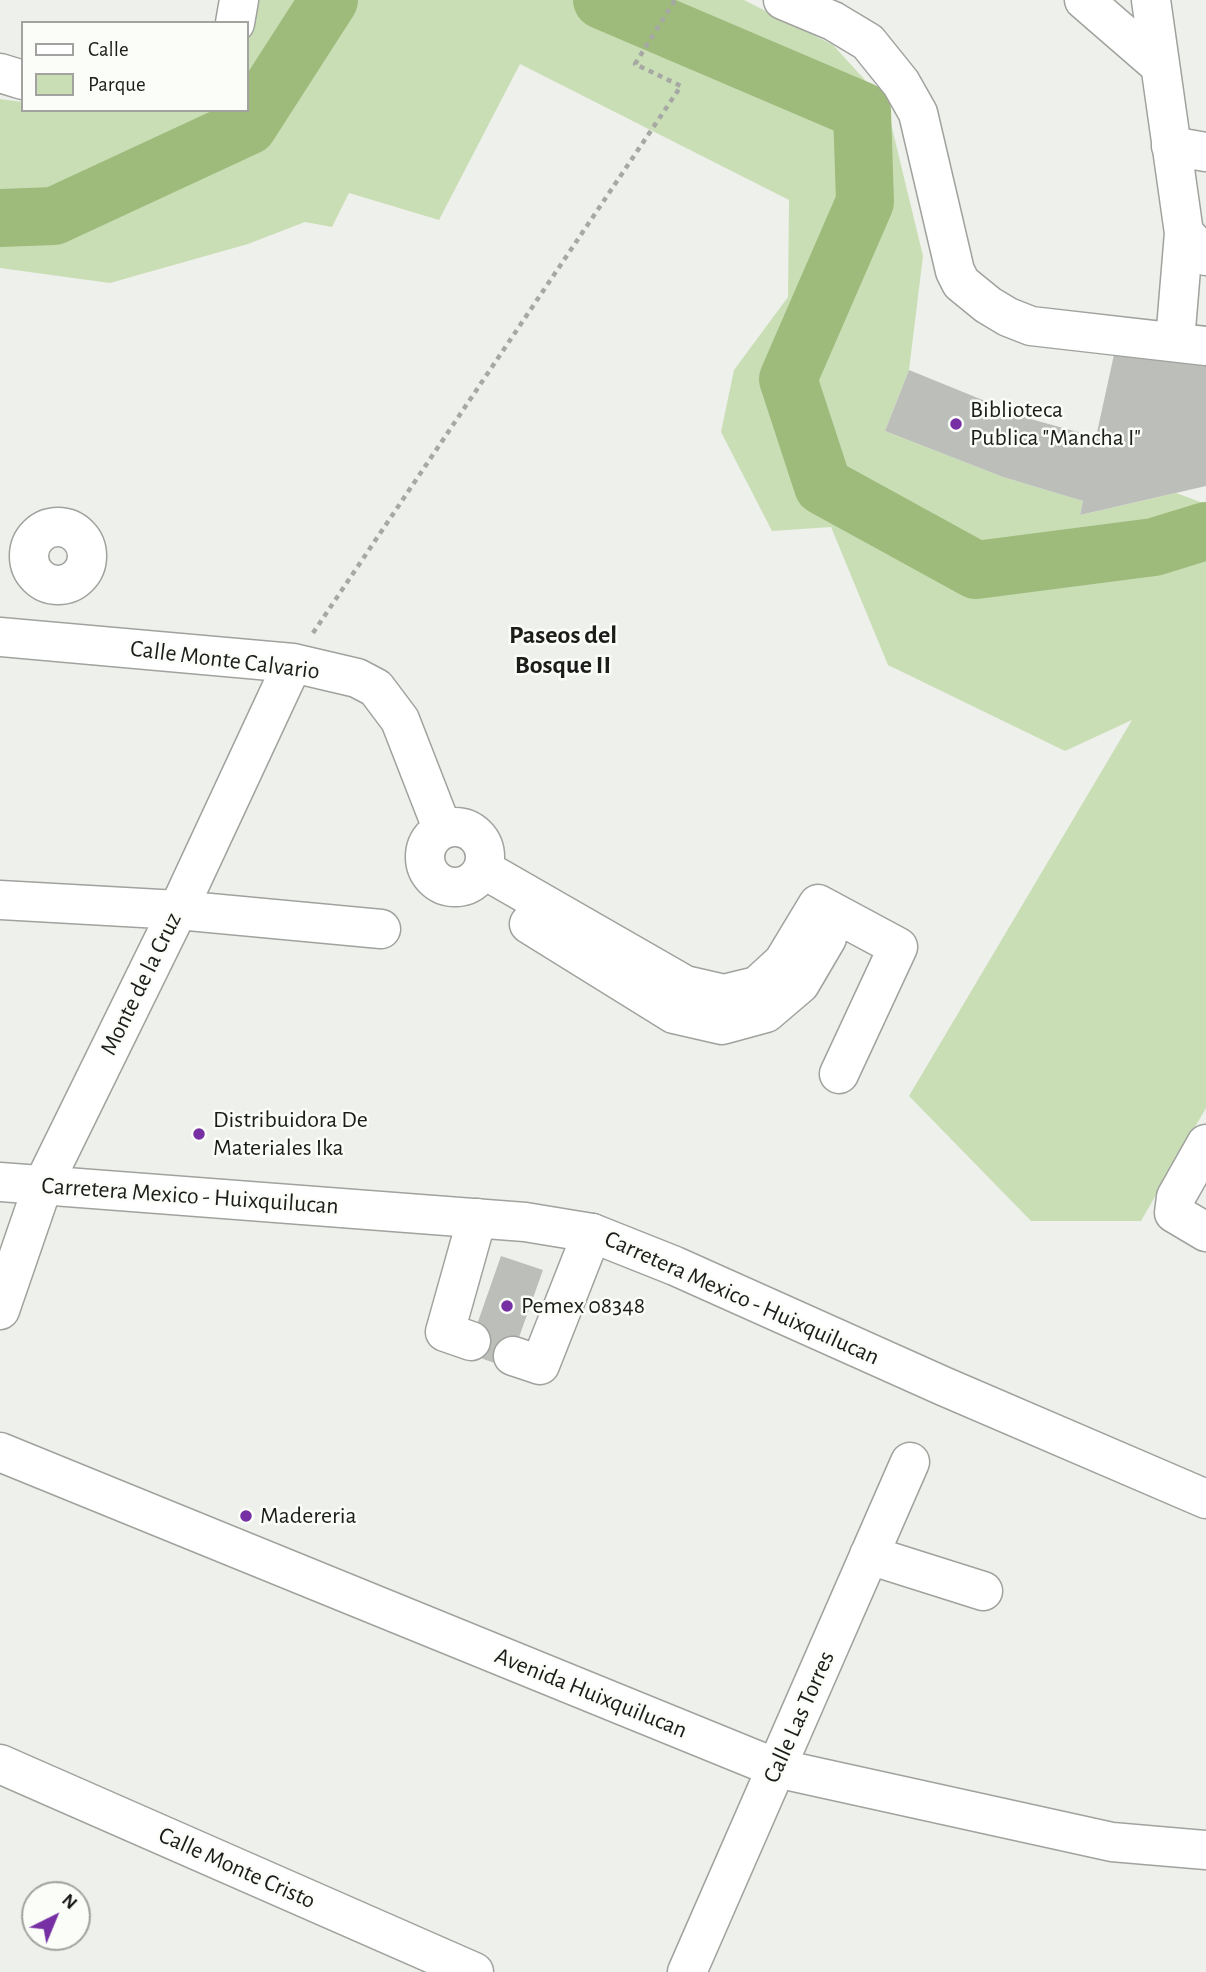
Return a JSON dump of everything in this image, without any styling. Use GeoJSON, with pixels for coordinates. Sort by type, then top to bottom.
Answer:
{"type":"FeatureCollection","features":[{"type":"Feature","properties":{"kind":"street"},"geometry":{"type":"LineString","coordinates":[[235,21],[239,0]]}},
{"type":"Feature","properties":{"kind":"street"},"geometry":{"type":"LineString","coordinates":[[783,0],[833,21],[868,42],[901,83],[918,113],[961,283],[998,311],[1031,326],[1191,344],[1195,245],[1188,149],[1159,65],[1151,0]]}},
{"type":"Feature","properties":{"kind":"street"},"geometry":{"type":"LineString","coordinates":[[1084,0],[1159,65]]}},
{"type":"Feature","properties":{"kind":"street"},"geometry":{"type":"LineString","coordinates":[[0,73],[21,79]]}},
{"type":"Feature","properties":{"kind":"street","name":"Calle Monte Calvario"},"geometry":{"type":"LineString","coordinates":[[0,638],[293,663],[357,678],[376,688],[400,720],[442,828]]}},
{"type":"Feature","properties":{"kind":"street","name":"Monte de la Cruz"},"geometry":{"type":"LineString","coordinates":[[0,1310],[43,1185],[178,910],[293,663]]}},
{"type":"Feature","properties":{"kind":"street"},"geometry":{"type":"LineString","coordinates":[[442,828],[467,828],[483,845],[485,857],[475,877],[455,888],[433,879],[426,869],[426,845],[442,828]]}},
{"type":"Feature","properties":{"kind":"street"},"geometry":{"type":"LineString","coordinates":[[475,877],[674,1014],[722,1025],[766,1013],[800,984],[840,916],[898,947],[839,1074]]}},
{"type":"Feature","properties":{"kind":"street"},"geometry":{"type":"LineString","coordinates":[[0,900],[178,910],[382,929]]}},
{"type":"Feature","properties":{"kind":"street"},"geometry":{"type":"LineString","coordinates":[[1206,1144],[1176,1197],[1174,1213],[1206,1233]]}},
{"type":"Feature","properties":{"kind":"street","name":"Carretera Mexico - Huixquilucan"},"geometry":{"type":"LineString","coordinates":[[0,1182],[525,1222],[592,1233],[675,1266],[943,1386],[1206,1499]]}},
{"type":"Feature","properties":{"kind":"street"},"geometry":{"type":"LineString","coordinates":[[471,1341],[445,1332],[477,1218]]}},
{"type":"Feature","properties":{"kind":"street"},"geometry":{"type":"LineString","coordinates":[[513,1356],[540,1365],[592,1233]]}},
{"type":"Feature","properties":{"kind":"street","name":"Avenida Huixquilucan"},"geometry":{"type":"LineString","coordinates":[[0,1452],[776,1768],[1112,1842],[1206,1850]]}},
{"type":"Feature","properties":{"kind":"street","name":"Calle Las Torres"},"geometry":{"type":"LineString","coordinates":[[687,1972],[910,1462]]}},
{"type":"Feature","properties":{"kind":"street"},"geometry":{"type":"LineString","coordinates":[[869,1555],[982,1591]]}},
{"type":"Feature","properties":{"kind":"street","name":"Calle Monte Cristo"},"geometry":{"type":"LineString","coordinates":[[0,1763],[474,1972]]}},
{"type":"Feature","properties":{"kind":"path"},"geometry":{"type":"LineString","coordinates":[[293,663],[681,86],[635,64],[675,0]]}},
{"type":"Feature","properties":{"kind":"green space"},"geometry":{"type":"Polygon","coordinates":[[[252,0],[744,0],[833,45],[886,103],[923,256],[909,370],[885,431],[1003,477],[1083,501],[1080,515],[1176,493],[1206,504],[1206,1108],[1141,1221],[1031,1221],[909,1096],[1132,720],[1065,751],[888,665],[831,527],[772,531],[721,432],[734,370],[788,297],[789,200],[520,64],[439,220],[349,193],[332,227],[305,222],[248,244],[110,283],[0,268],[0,99],[21,102],[21,112],[248,112],[247,21],[252,0]]]}},
{"type":"Feature","properties":{"kind":"building"},"geometry":{"type":"Polygon","coordinates":[[[1115,350],[1206,362],[1206,486],[1080,515],[1083,501],[1003,477],[885,431],[909,370],[1027,418],[1096,437],[1115,350]]]}},
{"type":"Feature","properties":{"kind":"building","name":"Pemex 08348"},"geometry":{"type":"Polygon","coordinates":[[[501,1256],[543,1270],[508,1368],[467,1353],[501,1256]]]}},
{"type":"Feature","properties":{"kind":"waterway"},"geometry":{"type":"LineString","coordinates":[[0,218],[54,216],[248,126],[329,0]]}},
{"type":"Feature","properties":{"kind":"waterway"},"geometry":{"type":"LineString","coordinates":[[602,0],[862,111],[865,202],[788,379],[823,486],[976,570],[1154,547],[1206,531]]}},
{"type":"Feature","properties":{"kind":"place","name":"Biblioteca Publica \"Mancha I\""},"geometry":{"type":"Point","coordinates":[956,424]}},
{"type":"Feature","properties":{"kind":"place","name":"Distribuidora De Materiales Ika"},"geometry":{"type":"Point","coordinates":[199,1134]}},
{"type":"Feature","properties":{"kind":"place","name":"Pemex 08348"},"geometry":{"type":"Point","coordinates":[507,1306]}},
{"type":"Feature","properties":{"kind":"place","name":"Madereria"},"geometry":{"type":"Point","coordinates":[246,1516]}},
{"type":"Feature","properties":{"kind":"district","name":"Paseos del Bosque II"},"geometry":{"type":"Point","coordinates":[563,650]}}]}
